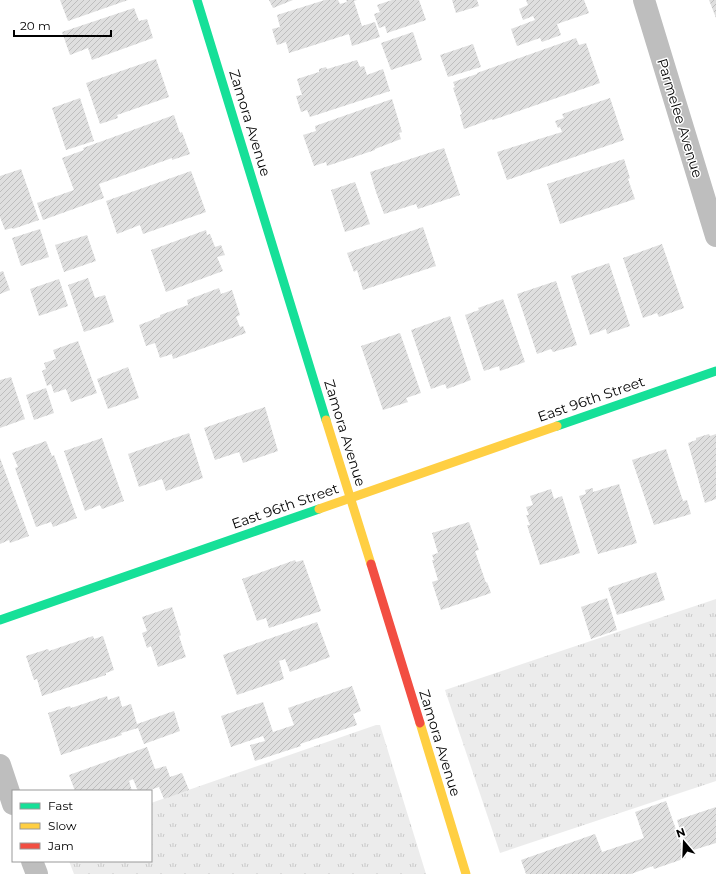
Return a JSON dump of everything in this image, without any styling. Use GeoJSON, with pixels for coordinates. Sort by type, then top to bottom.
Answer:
{"type":"FeatureCollection","features":[{"type":"Feature","properties":{"kind":"street","name":"Zamora Avenue"},"geometry":{"type":"LineString","coordinates":[[197,0],[466,874]]}},
{"type":"Feature","properties":{"kind":"street","name":"Parmelee Avenue"},"geometry":{"type":"LineString","coordinates":[[644,0],[716,236]]}},
{"type":"Feature","properties":{"kind":"street","name":"East 96th Street"},"geometry":{"type":"LineString","coordinates":[[0,620],[716,371]]}},
{"type":"Feature","properties":{"kind":"street"},"geometry":{"type":"LineString","coordinates":[[0,765],[12,801]]}},
{"type":"Feature","properties":{"kind":"street"},"geometry":{"type":"LineString","coordinates":[[32,862],[37,874]]}},
{"type":"Feature","properties":{"kind":"green space"},"geometry":{"type":"Polygon","coordinates":[[[716,599],[716,781],[500,853],[445,690],[716,599]]]}},
{"type":"Feature","properties":{"kind":"green space"},"geometry":{"type":"Polygon","coordinates":[[[376,725],[380,725],[426,874],[74,874],[69,862],[152,862],[152,803],[376,725]]]}},
{"type":"Feature","properties":{"kind":"building"},"geometry":{"type":"Polygon","coordinates":[[[60,0],[128,0],[68,21],[60,0]]]}},
{"type":"Feature","properties":{"kind":"building"},"geometry":{"type":"Polygon","coordinates":[[[269,0],[293,0],[273,8],[269,0]]]}},
{"type":"Feature","properties":{"kind":"building"},"geometry":{"type":"Polygon","coordinates":[[[325,0],[338,0],[340,4],[347,2],[346,0],[357,0],[354,1],[362,26],[375,22],[380,37],[352,46],[349,34],[289,53],[286,42],[277,45],[272,29],[280,27],[277,15],[325,0]]]}},
{"type":"Feature","properties":{"kind":"building"},"geometry":{"type":"Polygon","coordinates":[[[392,0],[419,0],[426,20],[387,33],[385,26],[379,28],[374,14],[380,12],[377,5],[392,0]]]}},
{"type":"Feature","properties":{"kind":"building"},"geometry":{"type":"Polygon","coordinates":[[[452,0],[477,0],[479,6],[456,13],[452,0]]]}},
{"type":"Feature","properties":{"kind":"building"},"geometry":{"type":"Polygon","coordinates":[[[526,0],[584,0],[589,13],[557,24],[561,35],[542,42],[540,38],[517,46],[511,29],[535,20],[533,16],[523,20],[519,9],[528,5],[526,0]]]}},
{"type":"Feature","properties":{"kind":"building"},"geometry":{"type":"Polygon","coordinates":[[[709,0],[716,0],[716,18],[709,0]]]}},
{"type":"Feature","properties":{"kind":"building"},"geometry":{"type":"Polygon","coordinates":[[[134,8],[139,21],[147,19],[153,38],[92,60],[88,48],[70,55],[62,32],[134,8]]]}},
{"type":"Feature","properties":{"kind":"building"},"geometry":{"type":"Polygon","coordinates":[[[413,32],[422,60],[391,70],[381,43],[413,32]]]}},
{"type":"Feature","properties":{"kind":"building"},"geometry":{"type":"Polygon","coordinates":[[[576,38],[579,45],[586,43],[600,83],[464,129],[460,115],[462,114],[453,88],[455,87],[453,82],[576,38]]]}},
{"type":"Feature","properties":{"kind":"building"},"geometry":{"type":"Polygon","coordinates":[[[473,44],[481,67],[448,77],[440,55],[473,44]]]}},
{"type":"Feature","properties":{"kind":"building"},"geometry":{"type":"Polygon","coordinates":[[[156,59],[169,97],[117,115],[118,118],[100,124],[86,83],[156,59]]]}},
{"type":"Feature","properties":{"kind":"building"},"geometry":{"type":"Polygon","coordinates":[[[357,60],[360,67],[364,66],[367,75],[383,69],[390,91],[310,117],[307,110],[301,112],[296,96],[302,95],[297,79],[319,72],[319,69],[326,67],[327,69],[357,60]]]}},
{"type":"Feature","properties":{"kind":"building"},"geometry":{"type":"Polygon","coordinates":[[[80,98],[94,141],[66,150],[52,108],[80,98]]]}},
{"type":"Feature","properties":{"kind":"building"},"geometry":{"type":"Polygon","coordinates":[[[610,98],[624,140],[507,180],[497,152],[562,132],[560,127],[558,128],[555,121],[564,118],[562,114],[610,98]]]}},
{"type":"Feature","properties":{"kind":"building"},"geometry":{"type":"Polygon","coordinates":[[[392,99],[402,132],[399,133],[401,139],[375,150],[327,166],[326,162],[314,166],[303,135],[316,131],[315,126],[392,99]]]}},
{"type":"Feature","properties":{"kind":"building"},"geometry":{"type":"Polygon","coordinates":[[[174,115],[180,133],[182,132],[190,154],[172,160],[172,158],[99,184],[104,198],[43,220],[37,203],[74,190],[62,158],[84,150],[83,148],[174,115]]]}},
{"type":"Feature","properties":{"kind":"building"},"geometry":{"type":"Polygon","coordinates":[[[444,148],[460,195],[418,209],[416,204],[384,214],[370,172],[444,148]]]}},
{"type":"Feature","properties":{"kind":"building"},"geometry":{"type":"Polygon","coordinates":[[[624,159],[630,178],[628,179],[635,199],[560,224],[547,184],[624,159]]]}},
{"type":"Feature","properties":{"kind":"building"},"geometry":{"type":"Polygon","coordinates":[[[21,169],[39,220],[13,229],[5,230],[0,217],[0,176],[21,169]]]}},
{"type":"Feature","properties":{"kind":"building"},"geometry":{"type":"Polygon","coordinates":[[[191,171],[206,212],[143,234],[140,225],[117,234],[106,201],[191,171]]]}},
{"type":"Feature","properties":{"kind":"building"},"geometry":{"type":"Polygon","coordinates":[[[355,182],[370,224],[345,232],[331,190],[355,182]]]}},
{"type":"Feature","properties":{"kind":"building"},"geometry":{"type":"Polygon","coordinates":[[[423,227],[436,266],[363,290],[357,270],[354,272],[347,253],[423,227]]]}},
{"type":"Feature","properties":{"kind":"building"},"geometry":{"type":"Polygon","coordinates":[[[40,229],[49,257],[21,266],[12,238],[40,229]]]}},
{"type":"Feature","properties":{"kind":"building"},"geometry":{"type":"Polygon","coordinates":[[[206,230],[207,235],[210,234],[215,247],[221,245],[225,255],[217,257],[223,271],[166,292],[151,250],[206,230]]]}},
{"type":"Feature","properties":{"kind":"building"},"geometry":{"type":"Polygon","coordinates":[[[87,235],[96,261],[64,272],[55,245],[87,235]]]}},
{"type":"Feature","properties":{"kind":"building"},"geometry":{"type":"Polygon","coordinates":[[[662,244],[684,308],[659,317],[657,313],[643,318],[623,258],[662,244]]]}},
{"type":"Feature","properties":{"kind":"building"},"geometry":{"type":"Polygon","coordinates":[[[609,263],[630,326],[607,334],[606,329],[590,335],[571,276],[609,263]]]}},
{"type":"Feature","properties":{"kind":"building"},"geometry":{"type":"Polygon","coordinates":[[[3,271],[10,290],[0,294],[0,272],[3,271]]]}},
{"type":"Feature","properties":{"kind":"building"},"geometry":{"type":"Polygon","coordinates":[[[88,278],[95,298],[105,295],[114,322],[84,332],[68,285],[88,278]]]}},
{"type":"Feature","properties":{"kind":"building"},"geometry":{"type":"Polygon","coordinates":[[[59,279],[68,306],[39,316],[30,289],[59,279]]]}},
{"type":"Feature","properties":{"kind":"building"},"geometry":{"type":"Polygon","coordinates":[[[556,281],[577,345],[553,352],[551,349],[537,354],[517,294],[556,281]]]}},
{"type":"Feature","properties":{"kind":"building"},"geometry":{"type":"Polygon","coordinates":[[[219,288],[221,294],[232,290],[240,315],[236,317],[240,327],[243,326],[246,333],[173,359],[172,354],[160,358],[155,343],[146,346],[139,325],[160,317],[160,315],[188,305],[187,300],[219,288]]]}},
{"type":"Feature","properties":{"kind":"building"},"geometry":{"type":"Polygon","coordinates":[[[503,299],[525,362],[500,371],[499,366],[484,371],[465,315],[479,310],[478,308],[503,299]]]}},
{"type":"Feature","properties":{"kind":"building"},"geometry":{"type":"Polygon","coordinates":[[[450,316],[471,380],[447,389],[445,384],[431,389],[411,330],[450,316]]]}},
{"type":"Feature","properties":{"kind":"building"},"geometry":{"type":"Polygon","coordinates":[[[400,333],[421,393],[406,398],[408,402],[383,410],[361,346],[400,333]]]}},
{"type":"Feature","properties":{"kind":"building"},"geometry":{"type":"Polygon","coordinates":[[[78,341],[97,393],[71,402],[66,389],[54,393],[51,384],[47,386],[42,371],[46,369],[44,363],[56,359],[53,350],[78,341]]]}},
{"type":"Feature","properties":{"kind":"building"},"geometry":{"type":"Polygon","coordinates":[[[128,367],[139,398],[108,409],[97,379],[128,367]]]}},
{"type":"Feature","properties":{"kind":"building"},"geometry":{"type":"Polygon","coordinates":[[[11,377],[25,419],[0,428],[0,380],[11,377]]]}},
{"type":"Feature","properties":{"kind":"building"},"geometry":{"type":"Polygon","coordinates":[[[46,388],[54,413],[34,420],[26,395],[46,388]]]}},
{"type":"Feature","properties":{"kind":"building"},"geometry":{"type":"Polygon","coordinates":[[[265,407],[278,451],[243,463],[239,452],[215,460],[204,428],[265,407]]]}},
{"type":"Feature","properties":{"kind":"building"},"geometry":{"type":"Polygon","coordinates":[[[189,433],[203,478],[166,491],[162,479],[139,487],[128,454],[189,433]]]}},
{"type":"Feature","properties":{"kind":"building"},"geometry":{"type":"Polygon","coordinates":[[[709,434],[710,436],[716,434],[716,499],[705,503],[688,443],[696,440],[696,438],[709,434]]]}},
{"type":"Feature","properties":{"kind":"building"},"geometry":{"type":"Polygon","coordinates":[[[102,438],[124,501],[102,509],[100,505],[85,511],[64,451],[102,438]]]}},
{"type":"Feature","properties":{"kind":"building"},"geometry":{"type":"Polygon","coordinates":[[[46,441],[52,456],[54,455],[77,518],[53,527],[51,522],[36,527],[15,468],[18,467],[12,453],[46,441]]]}},
{"type":"Feature","properties":{"kind":"building"},"geometry":{"type":"Polygon","coordinates":[[[666,449],[683,501],[687,500],[691,514],[654,525],[632,460],[666,449]]]}},
{"type":"Feature","properties":{"kind":"building"},"geometry":{"type":"Polygon","coordinates":[[[0,458],[29,536],[10,543],[9,540],[0,544],[0,458]]]}},
{"type":"Feature","properties":{"kind":"building"},"geometry":{"type":"Polygon","coordinates":[[[619,484],[637,543],[598,554],[579,496],[586,494],[585,490],[593,488],[593,492],[619,484]]]}},
{"type":"Feature","properties":{"kind":"building"},"geometry":{"type":"Polygon","coordinates":[[[551,489],[554,499],[562,496],[580,553],[540,565],[527,525],[530,525],[526,515],[529,515],[526,507],[533,505],[530,496],[551,489]]]}},
{"type":"Feature","properties":{"kind":"building"},"geometry":{"type":"Polygon","coordinates":[[[469,522],[479,550],[475,551],[491,593],[441,610],[432,582],[438,580],[432,555],[438,553],[432,533],[469,522]]]}},
{"type":"Feature","properties":{"kind":"building"},"geometry":{"type":"Polygon","coordinates":[[[295,560],[296,562],[303,560],[321,611],[269,628],[266,618],[257,621],[242,579],[295,560]]]}},
{"type":"Feature","properties":{"kind":"building"},"geometry":{"type":"Polygon","coordinates":[[[656,572],[665,600],[617,615],[608,588],[656,572]]]}},
{"type":"Feature","properties":{"kind":"building"},"geometry":{"type":"Polygon","coordinates":[[[607,598],[617,630],[591,639],[581,607],[607,598]]]}},
{"type":"Feature","properties":{"kind":"building"},"geometry":{"type":"Polygon","coordinates":[[[172,607],[186,657],[158,667],[151,646],[147,648],[142,633],[147,631],[142,617],[172,607]]]}},
{"type":"Feature","properties":{"kind":"building"},"geometry":{"type":"Polygon","coordinates":[[[317,622],[330,657],[290,672],[285,659],[279,661],[284,679],[237,695],[223,655],[317,622]]]}},
{"type":"Feature","properties":{"kind":"building"},"geometry":{"type":"Polygon","coordinates":[[[93,636],[94,639],[103,636],[114,670],[106,673],[106,675],[42,696],[37,679],[34,680],[26,656],[48,649],[49,651],[93,636]]]}},
{"type":"Feature","properties":{"kind":"building"},"geometry":{"type":"Polygon","coordinates":[[[352,686],[361,711],[353,714],[357,725],[255,761],[250,745],[265,741],[263,736],[231,747],[221,716],[263,702],[273,732],[294,725],[288,708],[352,686]]]}},
{"type":"Feature","properties":{"kind":"building"},"geometry":{"type":"Polygon","coordinates":[[[107,696],[108,700],[119,696],[122,707],[131,704],[137,724],[174,711],[180,731],[144,744],[138,728],[121,733],[122,735],[61,755],[48,713],[70,706],[71,708],[107,696]]]}},
{"type":"Feature","properties":{"kind":"building"},"geometry":{"type":"Polygon","coordinates":[[[147,747],[155,769],[166,766],[170,777],[182,773],[189,790],[164,799],[159,787],[150,790],[138,790],[133,779],[129,781],[132,790],[75,790],[69,775],[147,747]]]}},
{"type":"Feature","properties":{"kind":"building"},"geometry":{"type":"Polygon","coordinates":[[[666,801],[686,858],[654,869],[653,866],[631,874],[526,874],[521,860],[595,834],[602,852],[644,838],[635,812],[666,801]]]}},
{"type":"Feature","properties":{"kind":"building"},"geometry":{"type":"Polygon","coordinates":[[[716,807],[716,843],[687,852],[677,820],[716,807]]]}},
{"type":"Feature","properties":{"kind":"traffic: fast"},"geometry":{"type":"LineString","coordinates":[[197,0],[326,420]]}},
{"type":"Feature","properties":{"kind":"traffic: fast"},"geometry":{"type":"LineString","coordinates":[[557,426],[716,371]]}},
{"type":"Feature","properties":{"kind":"traffic: fast"},"geometry":{"type":"LineString","coordinates":[[0,620],[319,509]]}},
{"type":"Feature","properties":{"kind":"traffic: slow"},"geometry":{"type":"LineString","coordinates":[[326,420],[371,564]]}},
{"type":"Feature","properties":{"kind":"traffic: slow"},"geometry":{"type":"LineString","coordinates":[[319,509],[557,426]]}},
{"type":"Feature","properties":{"kind":"traffic: slow"},"geometry":{"type":"LineString","coordinates":[[420,723],[466,874]]}},
{"type":"Feature","properties":{"kind":"traffic: jam"},"geometry":{"type":"LineString","coordinates":[[371,564],[420,723]]}}]}
